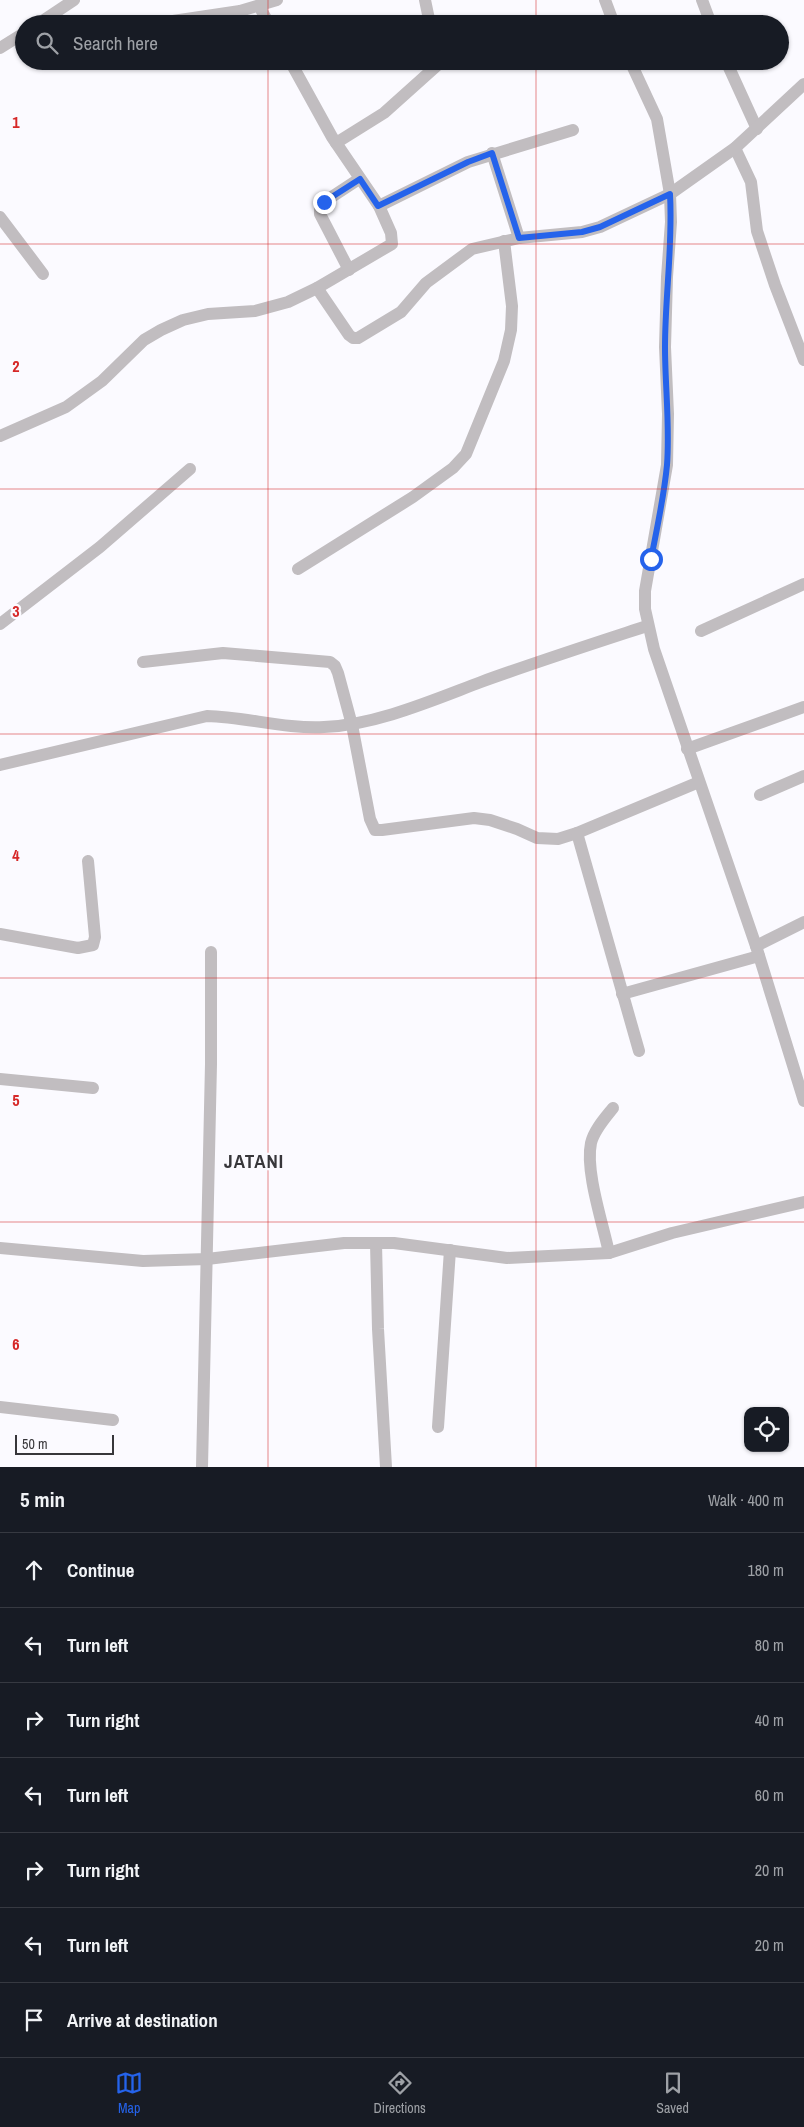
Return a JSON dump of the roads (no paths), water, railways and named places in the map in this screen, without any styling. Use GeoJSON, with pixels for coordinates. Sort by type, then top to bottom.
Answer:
{"type":"FeatureCollection","features":[{"type":"Feature","properties":{"kind":"street"},"geometry":{"type":"LineString","coordinates":[[52,15],[74,0]]}},
{"type":"Feature","properties":{"kind":"street"},"geometry":{"type":"LineString","coordinates":[[213,15],[240,11],[278,0]]}},
{"type":"Feature","properties":{"kind":"street"},"geometry":{"type":"LineString","coordinates":[[426,0],[428,15]]}},
{"type":"Feature","properties":{"kind":"street"},"geometry":{"type":"LineString","coordinates":[[605,0],[611,15]]}},
{"type":"Feature","properties":{"kind":"street"},"geometry":{"type":"LineString","coordinates":[[702,0],[708,15]]}},
{"type":"Feature","properties":{"kind":"street"},"geometry":{"type":"LineString","coordinates":[[259,6],[264,15]]}},
{"type":"Feature","properties":{"kind":"street"},"geometry":{"type":"LineString","coordinates":[[0,48],[15,41]]}},
{"type":"Feature","properties":{"kind":"street"},"geometry":{"type":"LineString","coordinates":[[0,436],[66,407],[102,381],[144,340],[161,330],[183,320],[208,314],[271,308],[318,288],[392,244],[391,233],[378,206],[336,144],[295,70]]}},
{"type":"Feature","properties":{"kind":"street"},"geometry":{"type":"LineString","coordinates":[[336,144],[384,113],[432,70]]}},
{"type":"Feature","properties":{"kind":"street"},"geometry":{"type":"LineString","coordinates":[[634,70],[658,119],[670,194],[672,222],[667,277],[665,347],[668,414],[667,465],[645,591],[647,626],[757,951],[804,1101]]}},
{"type":"Feature","properties":{"kind":"street"},"geometry":{"type":"LineString","coordinates":[[730,70],[756,129]]}},
{"type":"Feature","properties":{"kind":"street"},"geometry":{"type":"LineString","coordinates":[[318,288],[349,335],[353,338],[358,338],[401,312],[426,282],[472,248],[519,238],[582,232],[600,227],[670,194],[735,148],[804,84]]}},
{"type":"Feature","properties":{"kind":"street"},"geometry":{"type":"LineString","coordinates":[[378,206],[468,162],[492,153],[573,130]]}},
{"type":"Feature","properties":{"kind":"street"},"geometry":{"type":"LineString","coordinates":[[735,148],[750,182],[757,231],[804,360]]}},
{"type":"Feature","properties":{"kind":"street"},"geometry":{"type":"LineString","coordinates":[[492,153],[519,238]]}},
{"type":"Feature","properties":{"kind":"street"},"geometry":{"type":"LineString","coordinates":[[349,270],[320,214],[320,207],[324,202],[360,179]]}},
{"type":"Feature","properties":{"kind":"street"},"geometry":{"type":"LineString","coordinates":[[0,217],[43,274]]}},
{"type":"Feature","properties":{"kind":"street"},"geometry":{"type":"LineString","coordinates":[[298,569],[412,497],[453,468],[466,454],[504,361],[511,330],[512,306],[504,241]]}},
{"type":"Feature","properties":{"kind":"street"},"geometry":{"type":"LineString","coordinates":[[0,624],[92,553],[190,469]]}},
{"type":"Feature","properties":{"kind":"street"},"geometry":{"type":"LineString","coordinates":[[701,631],[804,584]]}},
{"type":"Feature","properties":{"kind":"street"},"geometry":{"type":"LineString","coordinates":[[0,765],[207,716],[225,716],[323,728],[352,725],[412,707],[529,665],[647,626]]}},
{"type":"Feature","properties":{"kind":"street"},"geometry":{"type":"LineString","coordinates":[[143,662],[223,653],[330,662],[338,672],[352,725],[370,819],[374,830],[474,818],[508,826],[537,838],[558,839],[577,833],[699,782]]}},
{"type":"Feature","properties":{"kind":"street"},"geometry":{"type":"LineString","coordinates":[[687,748],[804,706]]}},
{"type":"Feature","properties":{"kind":"street"},"geometry":{"type":"LineString","coordinates":[[760,795],[804,776]]}},
{"type":"Feature","properties":{"kind":"street"},"geometry":{"type":"LineString","coordinates":[[577,833],[639,1051]]}},
{"type":"Feature","properties":{"kind":"street"},"geometry":{"type":"LineString","coordinates":[[0,934],[78,948],[86,948],[93,945],[95,937],[88,861]]}},
{"type":"Feature","properties":{"kind":"street"},"geometry":{"type":"LineString","coordinates":[[622,994],[757,951],[804,922]]}},
{"type":"Feature","properties":{"kind":"street"},"geometry":{"type":"LineString","coordinates":[[202,1467],[211,1064],[211,952]]}},
{"type":"Feature","properties":{"kind":"street"},"geometry":{"type":"LineString","coordinates":[[0,1079],[93,1088]]}},
{"type":"Feature","properties":{"kind":"street"},"geometry":{"type":"LineString","coordinates":[[609,1253],[592,1172],[590,1153],[591,1142],[597,1128],[613,1108]]}},
{"type":"Feature","properties":{"kind":"street"},"geometry":{"type":"LineString","coordinates":[[0,1248],[143,1261],[207,1259],[344,1243],[394,1243],[508,1258],[609,1253],[672,1233],[804,1202]]}},
{"type":"Feature","properties":{"kind":"street"},"geometry":{"type":"LineString","coordinates":[[376,1243],[378,1330],[386,1467]]}},
{"type":"Feature","properties":{"kind":"street"},"geometry":{"type":"LineString","coordinates":[[438,1427],[450,1250]]}},
{"type":"Feature","properties":{"kind":"street"},"geometry":{"type":"LineString","coordinates":[[0,1407],[113,1420]]}},
{"type":"Feature","properties":{"kind":"district","name":"JATANI"},"geometry":{"type":"Point","coordinates":[254,1161]}}]}
